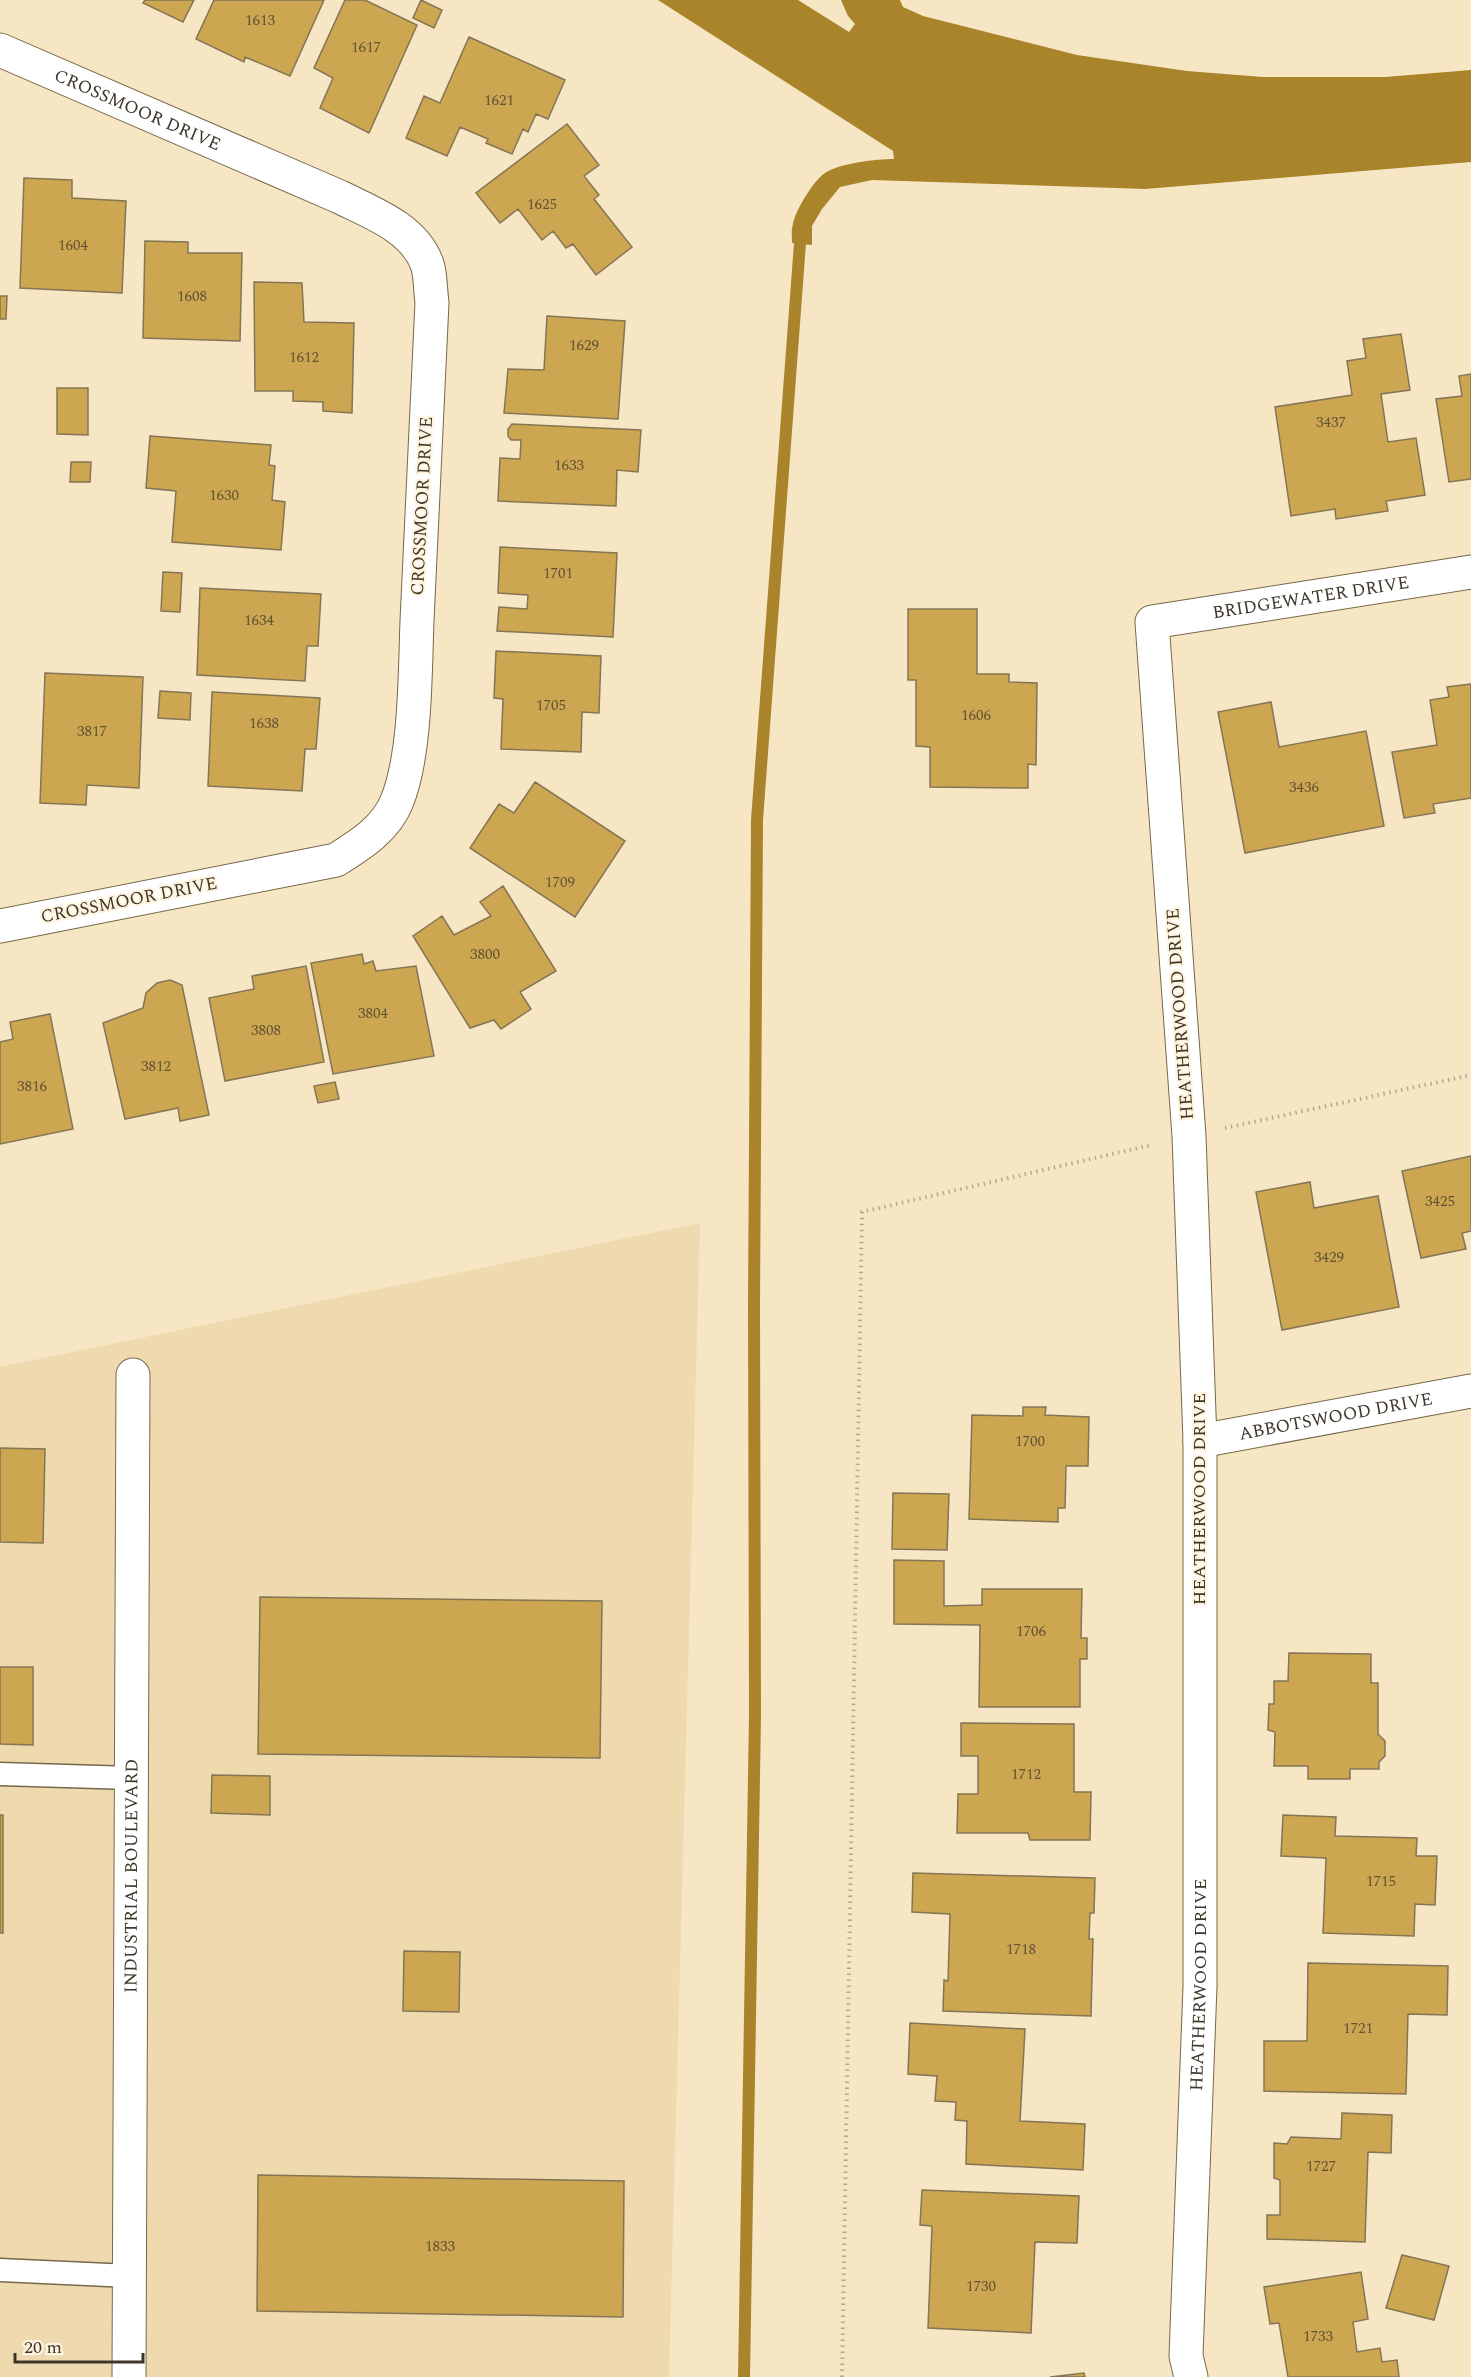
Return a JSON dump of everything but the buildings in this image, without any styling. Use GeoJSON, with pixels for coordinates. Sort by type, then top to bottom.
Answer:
{"type":"FeatureCollection","features":[{"type":"Feature","properties":{"kind":"street","name":"CROSSMOOR DRIVE"},"geometry":{"type":"LineString","coordinates":[[0,50],[340,196],[394,224],[416,245],[427,265],[432,302],[413,704],[404,779],[397,802],[383,824],[366,841],[336,860],[0,926]]}},
{"type":"Feature","properties":{"kind":"street","name":"BRIDGEWATER DRIVE"},"geometry":{"type":"LineString","coordinates":[[1152,622],[1471,572]]}},
{"type":"Feature","properties":{"kind":"street","name":"HEATHERWOOD DRIVE"},"geometry":{"type":"LineString","coordinates":[[1152,622],[1189,1136],[1200,1441],[1200,1986],[1186,2355],[1191,2377]]}},
{"type":"Feature","properties":{"kind":"street","name":"INDUSTRIAL BOULEVARD"},"geometry":{"type":"LineString","coordinates":[[129,2377],[133,1376]]}},
{"type":"Feature","properties":{"kind":"street","name":"ABBOTSWOOD DRIVE"},"geometry":{"type":"LineString","coordinates":[[1200,1441],[1471,1391]]}},
{"type":"Feature","properties":{"kind":"lane"},"geometry":{"type":"LineString","coordinates":[[0,1774],[131,1778]]}},
{"type":"Feature","properties":{"kind":"lane"},"geometry":{"type":"LineString","coordinates":[[0,2270],[130,2276]]}},
{"type":"Feature","properties":{"kind":"path"},"geometry":{"type":"LineString","coordinates":[[842,2377],[862,1212],[1189,1136],[1471,1076]]}},
{"type":"Feature","properties":{"kind":"shaded area"},"geometry":{"type":"Polygon","coordinates":[[[658,0],[798,0],[849,32],[855,24],[848,16],[841,0],[900,0],[903,7],[923,16],[1077,55],[1187,71],[1263,77],[1385,77],[1471,70],[1471,162],[1145,189],[872,180],[840,187],[812,226],[812,245],[792,243],[794,218],[811,189],[825,173],[849,164],[894,159],[893,151],[658,0]]]}},
{"type":"Feature","properties":{"kind":"shaded area"},"geometry":{"type":"Polygon","coordinates":[[[700,1223],[669,2377],[0,2377],[0,1367],[700,1223]]]}},
{"type":"Feature","properties":{"kind":"waterway"},"geometry":{"type":"LineString","coordinates":[[744,2377],[755,1716],[754,1306],[757,820],[800,243]]}}]}
